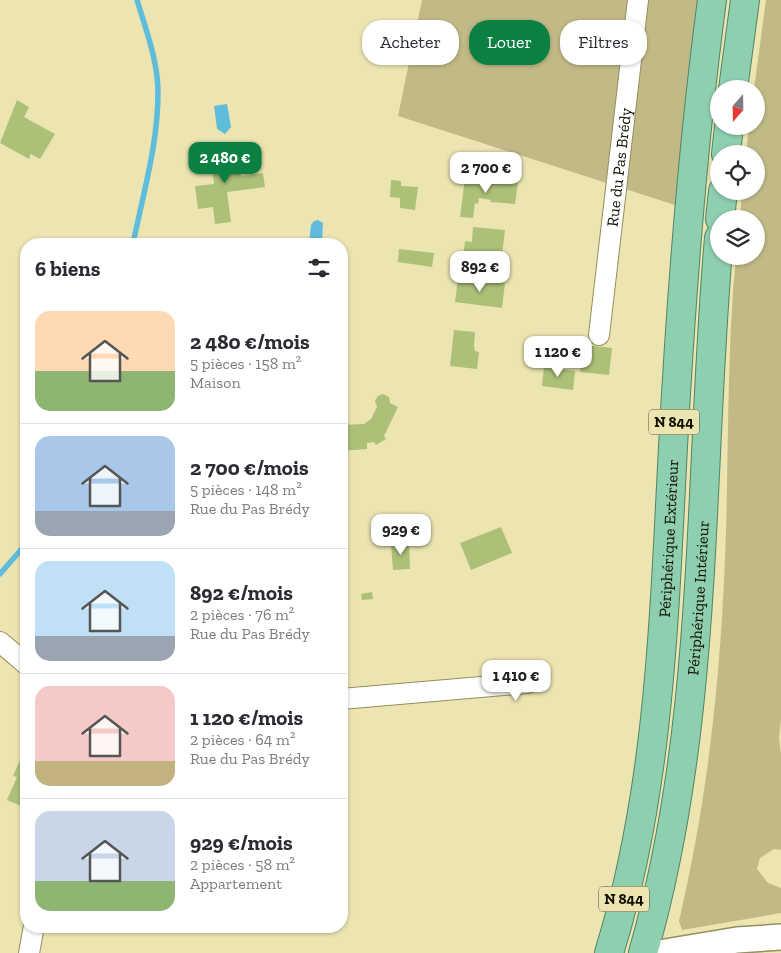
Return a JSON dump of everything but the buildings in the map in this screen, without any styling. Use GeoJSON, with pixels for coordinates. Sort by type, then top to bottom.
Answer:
{"type":"FeatureCollection","features":[{"type":"Feature","properties":{"kind":"highway","name":"Périphérique Extérieur"},"geometry":{"type":"LineString","coordinates":[[608,953],[624,901],[652,751],[662,631],[684,248],[712,0]]}},
{"type":"Feature","properties":{"kind":"highway"},"geometry":{"type":"LineString","coordinates":[[735,80],[745,0]]}},
{"type":"Feature","properties":{"kind":"highway","name":"Périphérique Intérieur"},"geometry":{"type":"LineString","coordinates":[[643,953],[671,838],[688,721],[717,265]]}},
{"type":"Feature","properties":{"kind":"street","name":"Rue du Pas Brédy"},"geometry":{"type":"LineString","coordinates":[[599,335],[638,0]]}},
{"type":"Feature","properties":{"kind":"street"},"geometry":{"type":"LineString","coordinates":[[0,642],[20,659]]}},
{"type":"Feature","properties":{"kind":"street"},"geometry":{"type":"LineString","coordinates":[[348,698],[528,683]]}},
{"type":"Feature","properties":{"kind":"street"},"geometry":{"type":"LineString","coordinates":[[29,953],[33,933]]}},
{"type":"Feature","properties":{"kind":"street"},"geometry":{"type":"LineString","coordinates":[[659,953],[715,943],[781,937]]}},
{"type":"Feature","properties":{"kind":"shaded area"},"geometry":{"type":"Polygon","coordinates":[[[422,0],[708,0],[675,205],[398,116],[409,65],[459,65],[459,20],[418,20],[422,0]]]}},
{"type":"Feature","properties":{"kind":"shaded area"},"geometry":{"type":"Polygon","coordinates":[[[766,0],[781,0],[781,719],[779,738],[781,754],[781,850],[774,849],[760,858],[757,869],[768,883],[781,888],[781,913],[682,930],[679,921],[696,841],[717,681],[725,557],[730,342],[735,265],[765,265],[765,210],[741,210],[741,200],[765,200],[765,145],[747,145],[748,135],[765,135],[765,80],[755,80],[766,0]]]}},
{"type":"Feature","properties":{"kind":"water"},"geometry":{"type":"Polygon","coordinates":[[[227,104],[231,127],[225,134],[217,129],[214,106],[227,104]]]}},
{"type":"Feature","properties":{"kind":"water"},"geometry":{"type":"Polygon","coordinates":[[[318,220],[323,223],[322,238],[310,238],[311,225],[314,221],[318,220]]]}},
{"type":"Feature","properties":{"kind":"waterway"},"geometry":{"type":"LineString","coordinates":[[134,238],[153,150],[158,93],[154,57],[137,0]]}},
{"type":"Feature","properties":{"kind":"waterway"},"geometry":{"type":"LineString","coordinates":[[0,574],[20,551]]}}]}
